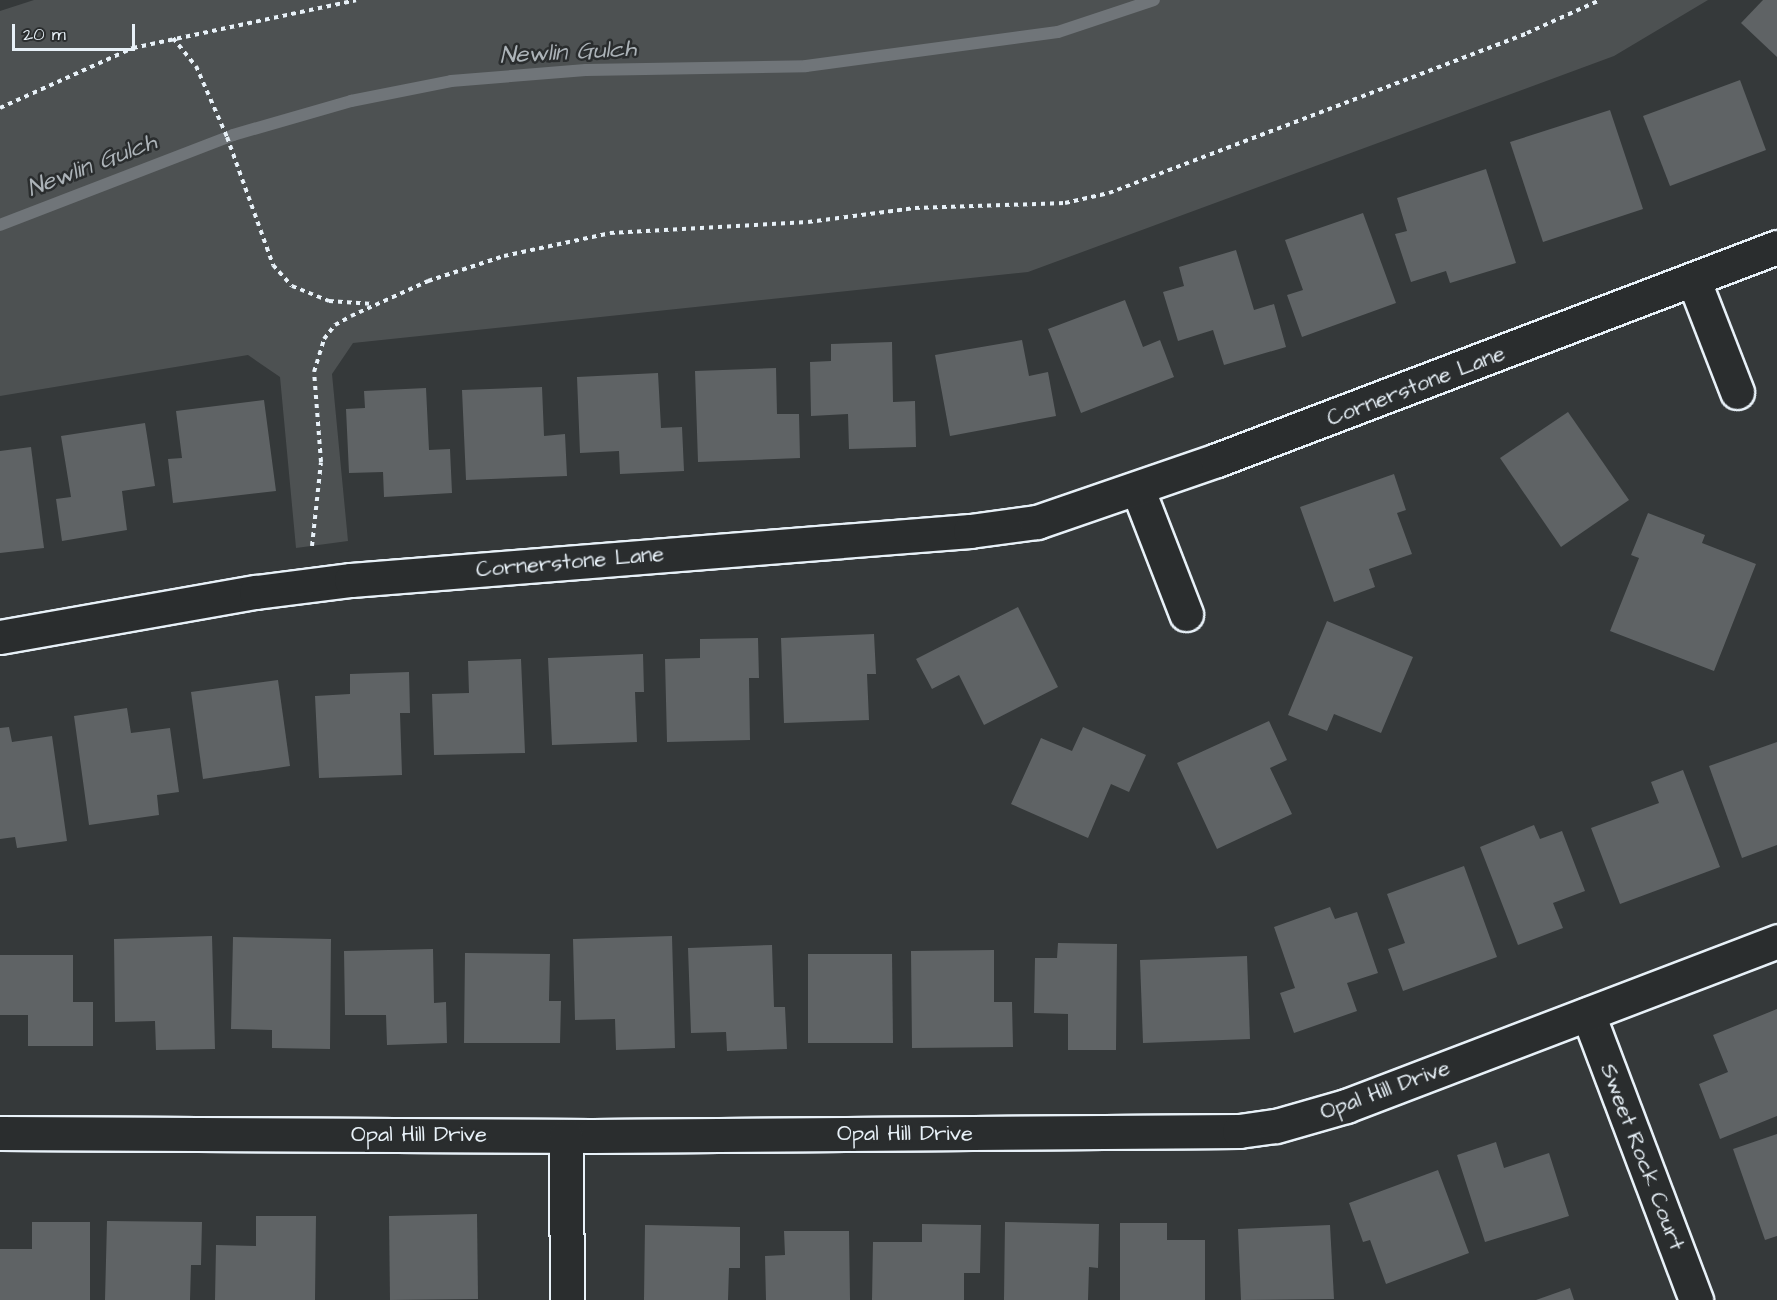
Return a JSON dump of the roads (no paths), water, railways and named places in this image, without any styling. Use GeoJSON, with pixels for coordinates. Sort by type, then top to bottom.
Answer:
{"type":"FeatureCollection","features":[{"type":"Feature","properties":{"kind":"street","name":"Cornerstone Lane"},"geometry":{"type":"LineString","coordinates":[[0,637],[308,585],[970,531],[1046,520],[1138,490],[1694,281],[1777,247]]}},
{"type":"Feature","properties":{"kind":"street"},"geometry":{"type":"LineString","coordinates":[[1694,281],[1737,392]]}},
{"type":"Feature","properties":{"kind":"street"},"geometry":{"type":"LineString","coordinates":[[1138,490],[1186,614]]}},
{"type":"Feature","properties":{"kind":"street","name":"Opal Hill Drive"},"geometry":{"type":"LineString","coordinates":[[0,1133],[566,1136],[1239,1131],[1320,1115],[1777,941]]}},
{"type":"Feature","properties":{"kind":"street","name":"Sweet Rock Court"},"geometry":{"type":"LineString","coordinates":[[1587,1014],[1696,1300]]}},
{"type":"Feature","properties":{"kind":"street"},"geometry":{"type":"LineString","coordinates":[[566,1136],[567,1300]]}},
{"type":"Feature","properties":{"kind":"waterway","name":"Newlin Gulch"},"geometry":{"type":"LineString","coordinates":[[0,225],[233,135],[351,101],[451,81],[586,70],[806,66],[1058,32],[1154,0]]}}]}
